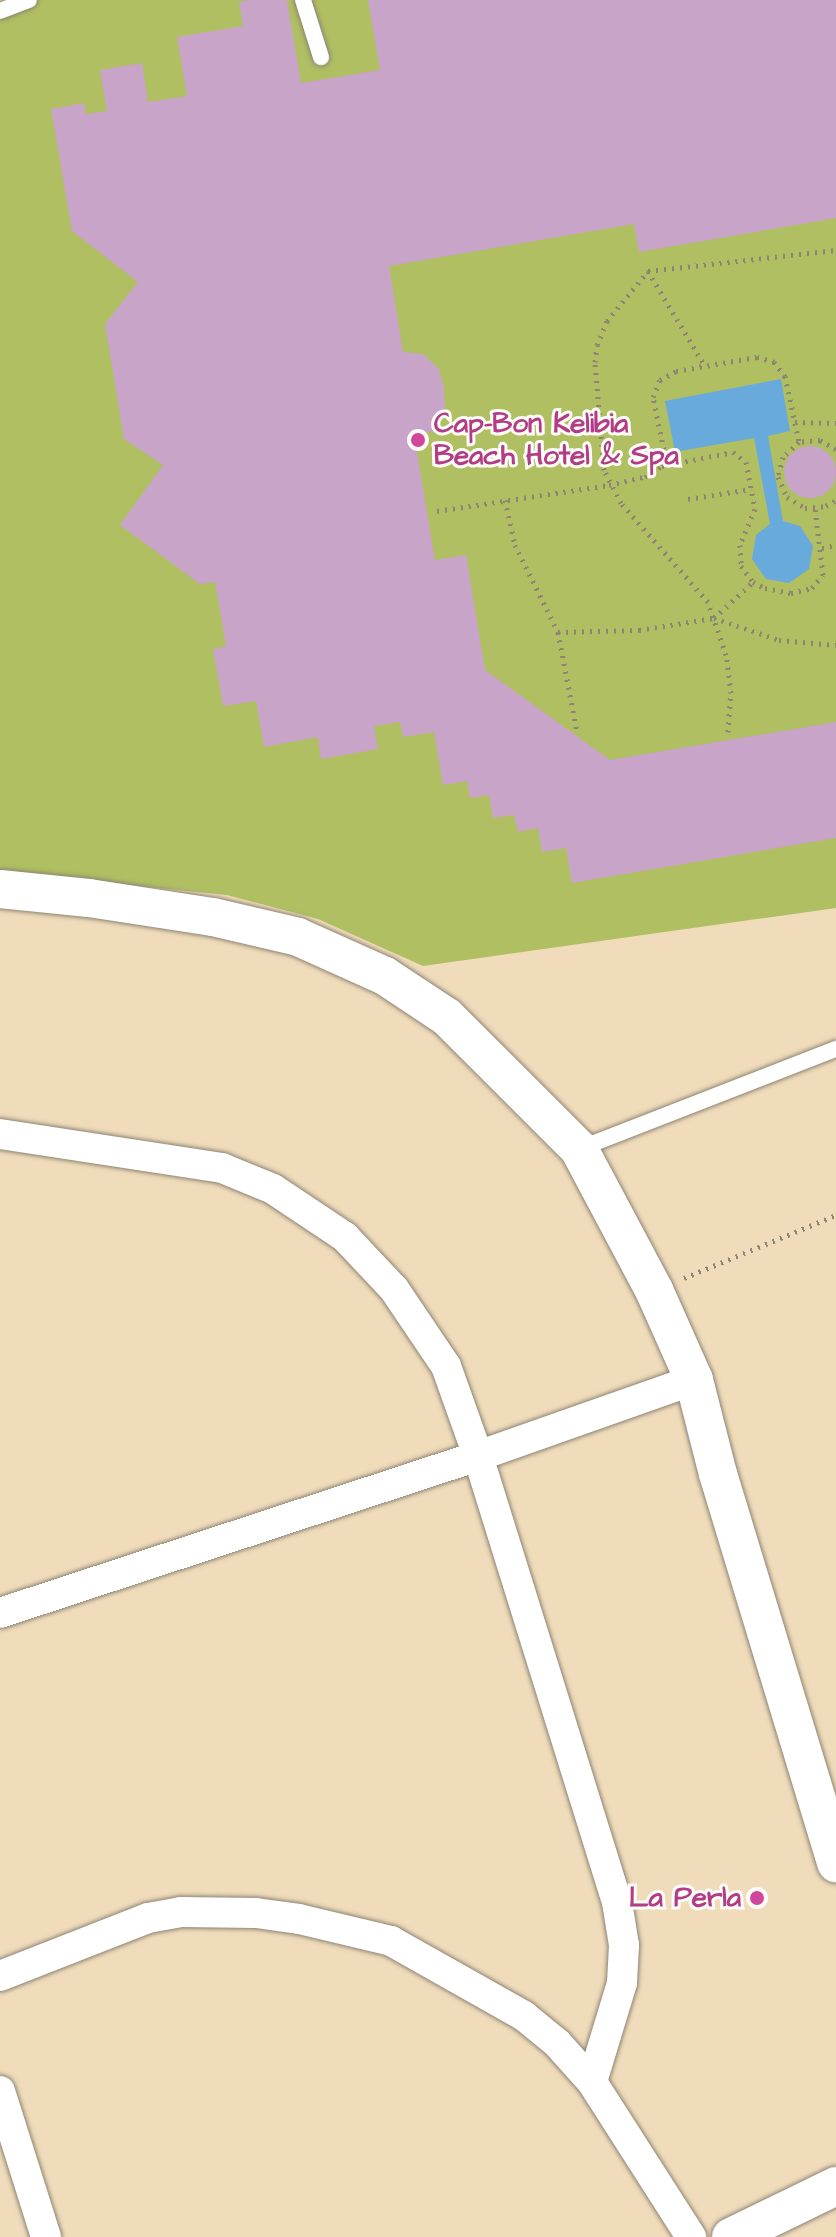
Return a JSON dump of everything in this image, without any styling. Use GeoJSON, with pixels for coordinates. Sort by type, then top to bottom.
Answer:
{"type":"FeatureCollection","features":[{"type":"Feature","properties":{"kind":"street"},"geometry":{"type":"LineString","coordinates":[[0,889],[89,898],[213,917],[298,937],[370,969],[447,1017],[579,1149],[654,1290],[694,1380],[726,1503],[836,1863]]}},
{"type":"Feature","properties":{"kind":"street"},"geometry":{"type":"LineString","coordinates":[[0,1134],[222,1168],[273,1189],[345,1237],[394,1289],[446,1366],[478,1456],[617,1902],[624,1945],[622,1983],[592,2082]]}},
{"type":"Feature","properties":{"kind":"street"},"geometry":{"type":"LineString","coordinates":[[0,1613],[478,1456],[694,1380]]}},
{"type":"Feature","properties":{"kind":"street"},"geometry":{"type":"LineString","coordinates":[[0,1976],[148,1918],[181,1912],[256,1913],[299,1919],[391,1941],[442,1967],[524,2016],[557,2043],[592,2082],[691,2237]]}},
{"type":"Feature","properties":{"kind":"street"},"geometry":{"type":"LineString","coordinates":[[0,2091],[46,2237]]}},
{"type":"Feature","properties":{"kind":"street"},"geometry":{"type":"LineString","coordinates":[[731,2237],[836,2186]]}},
{"type":"Feature","properties":{"kind":"lane"},"geometry":{"type":"LineString","coordinates":[[0,11],[29,0]]}},
{"type":"Feature","properties":{"kind":"lane"},"geometry":{"type":"LineString","coordinates":[[303,0],[321,57]]}},
{"type":"Feature","properties":{"kind":"lane"},"geometry":{"type":"LineString","coordinates":[[579,1149],[836,1049]]}},
{"type":"Feature","properties":{"kind":"path"},"geometry":{"type":"LineString","coordinates":[[728,732],[731,693],[726,655],[714,618],[700,591],[621,503],[609,485],[602,453],[597,345],[607,321],[648,271],[836,250]]}},
{"type":"Feature","properties":{"kind":"path"},"geometry":{"type":"LineString","coordinates":[[648,271],[705,366]]}},
{"type":"Feature","properties":{"kind":"path"},"geometry":{"type":"LineString","coordinates":[[667,465],[653,397],[655,388],[667,374],[705,366],[757,357],[774,362],[785,376],[799,442]]}},
{"type":"Feature","properties":{"kind":"path"},"geometry":{"type":"LineString","coordinates":[[795,422],[836,423]]}},
{"type":"Feature","properties":{"kind":"path"},"geometry":{"type":"LineString","coordinates":[[836,449],[820,440],[799,442],[783,457],[778,477],[787,497],[805,508],[815,509],[836,500]]}},
{"type":"Feature","properties":{"kind":"path"},"geometry":{"type":"LineString","coordinates":[[437,511],[609,485],[649,476],[667,465],[726,452],[739,453],[746,462],[754,517],[743,536],[739,556],[745,575],[753,582],[778,591],[812,588],[823,575],[815,509]]}},
{"type":"Feature","properties":{"kind":"path"},"geometry":{"type":"LineString","coordinates":[[688,499],[751,489]]}},
{"type":"Feature","properties":{"kind":"path"},"geometry":{"type":"LineString","coordinates":[[505,500],[515,545],[558,632],[577,732]]}},
{"type":"Feature","properties":{"kind":"path"},"geometry":{"type":"LineString","coordinates":[[822,548],[836,545]]}},
{"type":"Feature","properties":{"kind":"path"},"geometry":{"type":"LineString","coordinates":[[714,618],[753,582]]}},
{"type":"Feature","properties":{"kind":"path"},"geometry":{"type":"LineString","coordinates":[[558,632],[639,630],[714,618],[779,640],[836,645]]}},
{"type":"Feature","properties":{"kind":"path"},"geometry":{"type":"LineString","coordinates":[[654,1290],[836,1215]]}},
{"type":"Feature","properties":{"kind":"green space","name":"Cap-Bon Kelibia Beach Hotel & Spa"},"geometry":{"type":"Polygon","coordinates":[[[18,0],[836,0],[836,908],[423,966],[318,919],[227,895],[0,872],[0,7],[18,0]]]}},
{"type":"Feature","properties":{"kind":"water"},"geometry":{"type":"Polygon","coordinates":[[[781,379],[790,431],[768,436],[783,521],[800,526],[813,546],[809,569],[789,583],[766,579],[752,559],[756,535],[770,524],[754,438],[675,452],[665,401],[781,379]]]}},
{"type":"Feature","properties":{"kind":"building"},"geometry":{"type":"Polygon","coordinates":[[[287,0],[301,83],[380,70],[368,0],[836,0],[836,218],[639,252],[634,224],[389,266],[403,352],[423,354],[439,369],[444,388],[445,410],[435,431],[414,434],[435,560],[466,555],[485,670],[610,760],[836,722],[836,838],[572,883],[566,848],[542,852],[538,828],[518,832],[514,815],[493,818],[489,795],[470,798],[467,781],[443,785],[434,732],[403,737],[400,722],[374,726],[378,749],[321,759],[318,737],[264,747],[256,701],[223,706],[213,649],[226,646],[215,582],[200,584],[120,525],[163,465],[124,439],[105,324],[138,282],[72,231],[51,109],[84,103],[86,114],[107,111],[100,70],[142,63],[148,102],[187,96],[177,37],[243,26],[239,2],[287,0]]]}},
{"type":"Feature","properties":{"kind":"building"},"geometry":{"type":"Polygon","coordinates":[[[810,446],[828,454],[836,472],[828,490],[810,498],[792,490],[784,472],[792,454],[810,446]]]}},
{"type":"Feature","properties":{"kind":"place","name":"Cap-Bon Kelibia Beach Hotel & Spa"},"geometry":{"type":"Point","coordinates":[418,440]}},
{"type":"Feature","properties":{"kind":"place","name":"La Perla"},"geometry":{"type":"Point","coordinates":[757,1898]}}]}
